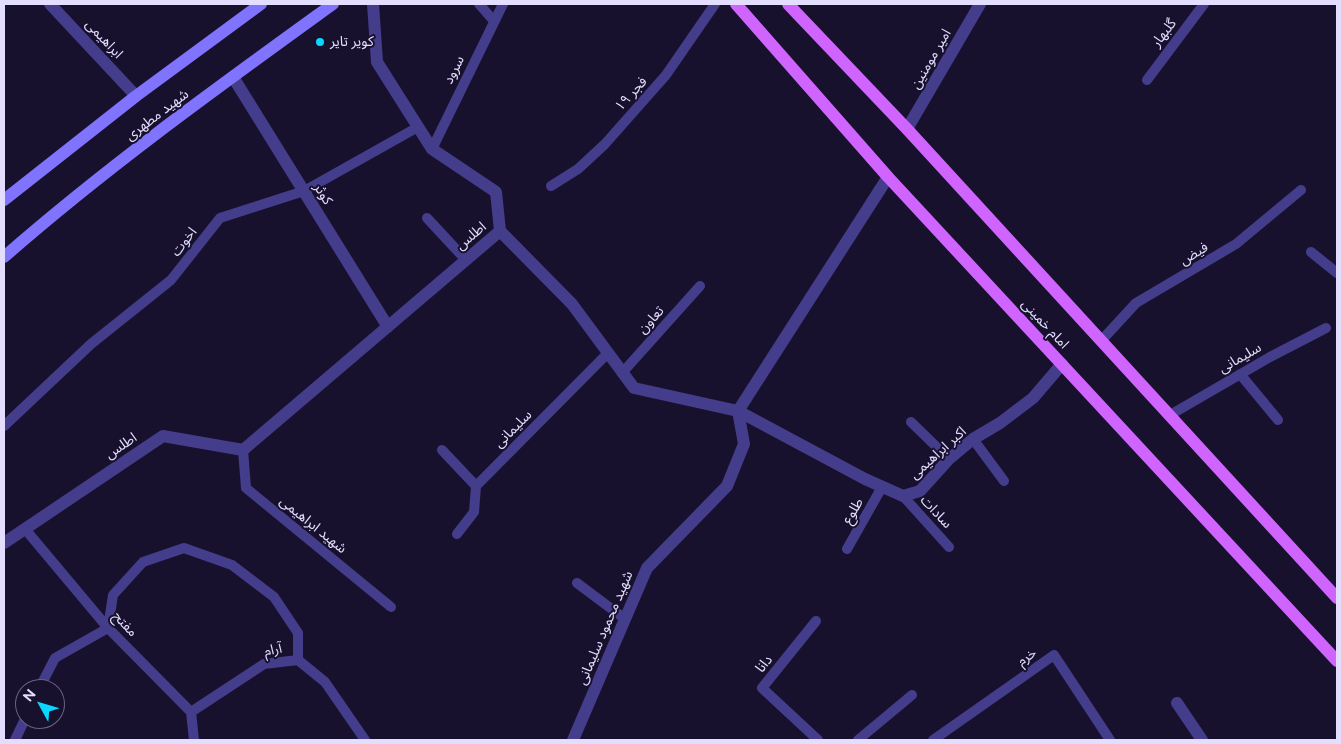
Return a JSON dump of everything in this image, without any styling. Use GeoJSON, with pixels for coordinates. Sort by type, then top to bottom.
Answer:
{"type":"FeatureCollection","features":[{"type":"Feature","properties":{"kind":"main road","name":"شهید مطهری"},"geometry":{"type":"LineString","coordinates":[[4,200],[136,96],[262,4]]}},
{"type":"Feature","properties":{"kind":"main road"},"geometry":{"type":"LineString","coordinates":[[287,38],[328,4]]}},
{"type":"Feature","properties":{"kind":"main road","name":"شهید مطهری"},"geometry":{"type":"LineString","coordinates":[[4,257],[147,141],[333,4]]}},
{"type":"Feature","properties":{"kind":"main road","name":"امام خمینی"},"geometry":{"type":"LineString","coordinates":[[736,4],[888,176],[1337,661]]}},
{"type":"Feature","properties":{"kind":"main road"},"geometry":{"type":"LineString","coordinates":[[788,4],[908,129],[1337,598]]}},
{"type":"Feature","properties":{"kind":"street","name":"ابراهیمی"},"geometry":{"type":"LineString","coordinates":[[50,4],[136,96]]}},
{"type":"Feature","properties":{"kind":"street"},"geometry":{"type":"LineString","coordinates":[[373,4],[377,62],[432,149],[496,192],[500,231]]}},
{"type":"Feature","properties":{"kind":"street","name":"امیر مومنین"},"geometry":{"type":"LineString","coordinates":[[908,129],[980,4]]}},
{"type":"Feature","properties":{"kind":"street","name":"کوثر"},"geometry":{"type":"LineString","coordinates":[[233,77],[388,327]]}},
{"type":"Feature","properties":{"kind":"street"},"geometry":{"type":"LineString","coordinates":[[738,411],[888,176]]}},
{"type":"Feature","properties":{"kind":"street","name":"اطلس"},"geometry":{"type":"LineString","coordinates":[[4,543],[163,436],[243,450],[500,231],[572,304],[634,388],[738,411]]}},
{"type":"Feature","properties":{"kind":"street","name":"اکبر ابراهیمی"},"geometry":{"type":"LineString","coordinates":[[738,411],[864,480],[903,496],[920,491],[948,460],[1033,398],[1062,364]]}},
{"type":"Feature","properties":{"kind":"street","name":"شهید محمود سلیمانی"},"geometry":{"type":"LineString","coordinates":[[573,740],[647,568],[727,486],[744,444],[738,411]]}},
{"type":"Feature","properties":{"kind":"street"},"geometry":{"type":"LineString","coordinates":[[1177,703],[1202,740]]}},
{"type":"Feature","properties":{"kind":"lane"},"geometry":{"type":"LineString","coordinates":[[479,4],[494,21]]}},
{"type":"Feature","properties":{"kind":"lane","name":"سرود"},"geometry":{"type":"LineString","coordinates":[[432,149],[503,4]]}},
{"type":"Feature","properties":{"kind":"lane","name":"فجر ۱۹"},"geometry":{"type":"LineString","coordinates":[[551,186],[578,169],[605,144],[666,75],[714,4]]}},
{"type":"Feature","properties":{"kind":"lane","name":"گلبهار"},"geometry":{"type":"LineString","coordinates":[[1147,80],[1204,4]]}},
{"type":"Feature","properties":{"kind":"lane","name":"اخوت"},"geometry":{"type":"LineString","coordinates":[[4,426],[91,344],[171,280],[220,218],[304,191],[418,127]]}},
{"type":"Feature","properties":{"kind":"lane","name":"فیض"},"geometry":{"type":"LineString","coordinates":[[1101,340],[1136,303],[1236,244],[1301,190]]}},
{"type":"Feature","properties":{"kind":"lane"},"geometry":{"type":"LineString","coordinates":[[427,218],[466,260]]}},
{"type":"Feature","properties":{"kind":"lane"},"geometry":{"type":"LineString","coordinates":[[1311,252],[1337,273]]}},
{"type":"Feature","properties":{"kind":"lane","name":"تعاون"},"geometry":{"type":"LineString","coordinates":[[622,372],[700,286]]}},
{"type":"Feature","properties":{"kind":"lane","name":"سلیمانی"},"geometry":{"type":"LineString","coordinates":[[1170,415],[1270,356],[1326,328]]}},
{"type":"Feature","properties":{"kind":"lane","name":"سلیمانی"},"geometry":{"type":"LineString","coordinates":[[476,486],[608,353]]}},
{"type":"Feature","properties":{"kind":"lane"},"geometry":{"type":"LineString","coordinates":[[1240,374],[1278,420]]}},
{"type":"Feature","properties":{"kind":"lane"},"geometry":{"type":"LineString","coordinates":[[911,422],[948,460]]}},
{"type":"Feature","properties":{"kind":"lane"},"geometry":{"type":"LineString","coordinates":[[973,440],[1004,481]]}},
{"type":"Feature","properties":{"kind":"lane","name":"شهید ابراهیمی"},"geometry":{"type":"LineString","coordinates":[[243,450],[246,488],[391,607]]}},
{"type":"Feature","properties":{"kind":"lane"},"geometry":{"type":"LineString","coordinates":[[442,450],[476,486],[474,512],[457,534]]}},
{"type":"Feature","properties":{"kind":"lane","name":"طلوع"},"geometry":{"type":"LineString","coordinates":[[847,549],[882,487]]}},
{"type":"Feature","properties":{"kind":"lane","name":"سادات"},"geometry":{"type":"LineString","coordinates":[[903,496],[950,547]]}},
{"type":"Feature","properties":{"kind":"lane","name":"مفتح"},"geometry":{"type":"LineString","coordinates":[[25,529],[108,628],[191,712]]}},
{"type":"Feature","properties":{"kind":"lane"},"geometry":{"type":"LineString","coordinates":[[45,679],[55,658],[108,628],[113,595],[143,562],[184,548],[232,565],[274,597],[298,633],[298,660]]}},
{"type":"Feature","properties":{"kind":"lane"},"geometry":{"type":"LineString","coordinates":[[577,583],[625,619]]}},
{"type":"Feature","properties":{"kind":"lane","name":"دانا"},"geometry":{"type":"LineString","coordinates":[[816,622],[762,688],[818,740]]}},
{"type":"Feature","properties":{"kind":"lane","name":"خرم"},"geometry":{"type":"LineString","coordinates":[[933,740],[1054,655],[1110,740]]}},
{"type":"Feature","properties":{"kind":"lane","name":"آرام"},"geometry":{"type":"LineString","coordinates":[[191,712],[264,664],[298,660],[325,682],[365,740]]}},
{"type":"Feature","properties":{"kind":"lane"},"geometry":{"type":"LineString","coordinates":[[858,740],[912,695]]}},
{"type":"Feature","properties":{"kind":"lane"},"geometry":{"type":"LineString","coordinates":[[191,712],[194,740]]}},
{"type":"Feature","properties":{"kind":"place","name":"کویر تایر"},"geometry":{"type":"Point","coordinates":[320,42]}}]}
